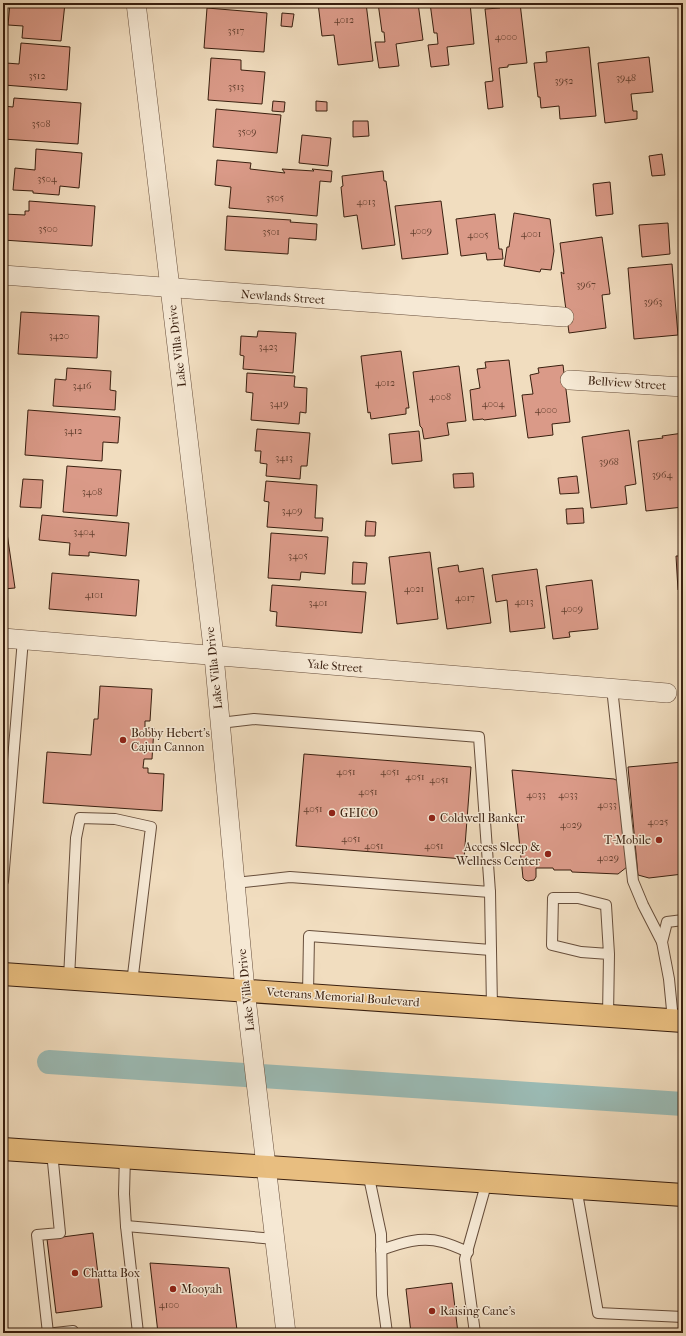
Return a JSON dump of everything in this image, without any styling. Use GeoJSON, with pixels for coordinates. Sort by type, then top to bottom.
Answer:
{"type":"FeatureCollection","features":[{"type":"Feature","properties":{"kind":"main road","name":"Veterans Memorial Boulevard"},"geometry":{"type":"LineString","coordinates":[[3,974],[678,1020]]}},
{"type":"Feature","properties":{"kind":"main road"},"geometry":{"type":"LineString","coordinates":[[3,1149],[125,1156],[683,1195]]}},
{"type":"Feature","properties":{"kind":"street","name":"Lake Villa Drive"},"geometry":{"type":"LineString","coordinates":[[136,3],[214,656],[245,990],[286,1333]]}},
{"type":"Feature","properties":{"kind":"street","name":"Newlands Street"},"geometry":{"type":"LineString","coordinates":[[3,275],[170,289],[564,317]]}},
{"type":"Feature","properties":{"kind":"street","name":"Bellview Street"},"geometry":{"type":"LineString","coordinates":[[570,380],[683,387]]}},
{"type":"Feature","properties":{"kind":"street","name":"Yale Street"},"geometry":{"type":"LineString","coordinates":[[3,638],[667,693]]}},
{"type":"Feature","properties":{"kind":"lane"},"geometry":{"type":"LineString","coordinates":[[3,881],[23,639]]}},
{"type":"Feature","properties":{"kind":"lane"},"geometry":{"type":"LineString","coordinates":[[612,688],[633,881],[642,905],[662,942],[678,1020]]}},
{"type":"Feature","properties":{"kind":"lane"},"geometry":{"type":"LineString","coordinates":[[220,723],[254,719],[479,737],[490,892],[492,1008]]}},
{"type":"Feature","properties":{"kind":"lane"},"geometry":{"type":"LineString","coordinates":[[69,978],[76,838],[80,818],[115,819],[151,827],[132,982]]}},
{"type":"Feature","properties":{"kind":"lane"},"geometry":{"type":"LineString","coordinates":[[235,884],[290,877],[490,892]]}},
{"type":"Feature","properties":{"kind":"lane"},"geometry":{"type":"LineString","coordinates":[[608,1016],[609,954],[606,905],[578,898],[553,898],[552,945],[581,952],[609,954]]}},
{"type":"Feature","properties":{"kind":"lane"},"geometry":{"type":"LineString","coordinates":[[662,942],[667,922],[683,920]]}},
{"type":"Feature","properties":{"kind":"lane"},"geometry":{"type":"LineString","coordinates":[[308,994],[309,936],[491,950]]}},
{"type":"Feature","properties":{"kind":"lane"},"geometry":{"type":"LineString","coordinates":[[48,1333],[37,1235],[60,1233],[52,1152]]}},
{"type":"Feature","properties":{"kind":"lane"},"geometry":{"type":"LineString","coordinates":[[125,1156],[124,1194],[126,1226],[138,1333]]}},
{"type":"Feature","properties":{"kind":"lane"},"geometry":{"type":"LineString","coordinates":[[368,1173],[381,1234],[382,1295],[387,1333]]}},
{"type":"Feature","properties":{"kind":"lane"},"geometry":{"type":"LineString","coordinates":[[475,1333],[465,1259],[488,1181]]}},
{"type":"Feature","properties":{"kind":"lane"},"geometry":{"type":"LineString","coordinates":[[576,1187],[598,1313],[683,1317]]}},
{"type":"Feature","properties":{"kind":"lane"},"geometry":{"type":"LineString","coordinates":[[126,1226],[275,1238]]}},
{"type":"Feature","properties":{"kind":"lane"},"geometry":{"type":"LineString","coordinates":[[382,1250],[412,1240],[428,1239],[442,1242],[468,1252]]}},
{"type":"Feature","properties":{"kind":"lane"},"geometry":{"type":"LineString","coordinates":[[55,1333],[73,1331],[73,1333]]}},
{"type":"Feature","properties":{"kind":"building"},"geometry":{"type":"Polygon","coordinates":[[[10,3],[65,3],[61,41],[22,38],[23,26],[8,25],[10,3]]]}},
{"type":"Feature","properties":{"kind":"building"},"geometry":{"type":"Polygon","coordinates":[[[202,3],[255,3],[254,7],[202,3]]]}},
{"type":"Feature","properties":{"kind":"building"},"geometry":{"type":"Polygon","coordinates":[[[318,3],[366,3],[373,61],[338,65],[334,35],[322,36],[318,3]]]}},
{"type":"Feature","properties":{"kind":"building"},"geometry":{"type":"Polygon","coordinates":[[[378,3],[418,3],[423,40],[396,44],[399,66],[379,68],[375,42],[385,42],[378,3]]]}},
{"type":"Feature","properties":{"kind":"building"},"geometry":{"type":"Polygon","coordinates":[[[430,3],[470,3],[474,44],[447,47],[449,65],[431,67],[428,45],[438,44],[437,33],[434,33],[430,3]]]}},
{"type":"Feature","properties":{"kind":"building"},"geometry":{"type":"Polygon","coordinates":[[[499,3],[520,3],[527,63],[508,65],[508,67],[499,68],[503,107],[488,109],[485,82],[493,81],[485,9],[500,8],[499,3]]]}},
{"type":"Feature","properties":{"kind":"building"},"geometry":{"type":"Polygon","coordinates":[[[207,8],[267,13],[264,52],[204,48],[207,8]]]}},
{"type":"Feature","properties":{"kind":"building"},"geometry":{"type":"Polygon","coordinates":[[[282,13],[294,14],[292,27],[281,26],[282,13]]]}},
{"type":"Feature","properties":{"kind":"building"},"geometry":{"type":"Polygon","coordinates":[[[21,43],[70,47],[67,90],[4,85],[6,63],[19,64],[21,43]]]}},
{"type":"Feature","properties":{"kind":"building"},"geometry":{"type":"Polygon","coordinates":[[[589,47],[596,116],[560,119],[559,106],[541,108],[540,97],[538,97],[534,63],[547,62],[546,52],[589,47]]]}},
{"type":"Feature","properties":{"kind":"building"},"geometry":{"type":"Polygon","coordinates":[[[649,57],[653,92],[631,94],[633,111],[637,111],[637,119],[605,123],[598,63],[649,57]]]}},
{"type":"Feature","properties":{"kind":"building"},"geometry":{"type":"Polygon","coordinates":[[[211,58],[241,60],[241,70],[265,72],[262,104],[208,100],[211,58]]]}},
{"type":"Feature","properties":{"kind":"building"},"geometry":{"type":"Polygon","coordinates":[[[14,98],[81,103],[78,144],[3,139],[3,106],[13,107],[14,98]]]}},
{"type":"Feature","properties":{"kind":"building"},"geometry":{"type":"Polygon","coordinates":[[[273,101],[285,102],[284,112],[272,111],[273,101]]]}},
{"type":"Feature","properties":{"kind":"building"},"geometry":{"type":"Polygon","coordinates":[[[316,101],[327,102],[327,111],[316,111],[316,101]]]}},
{"type":"Feature","properties":{"kind":"building"},"geometry":{"type":"Polygon","coordinates":[[[216,109],[281,115],[277,153],[213,147],[216,109]]]}},
{"type":"Feature","properties":{"kind":"building"},"geometry":{"type":"Polygon","coordinates":[[[353,121],[368,121],[369,136],[353,137],[353,121]]]}},
{"type":"Feature","properties":{"kind":"building"},"geometry":{"type":"Polygon","coordinates":[[[302,135],[331,138],[328,166],[299,163],[302,135]]]}},
{"type":"Feature","properties":{"kind":"building"},"geometry":{"type":"Polygon","coordinates":[[[36,149],[82,153],[79,188],[60,186],[59,195],[13,190],[15,168],[35,170],[36,149]]]}},
{"type":"Feature","properties":{"kind":"building"},"geometry":{"type":"Polygon","coordinates":[[[662,154],[665,175],[652,176],[649,156],[662,154]]]}},
{"type":"Feature","properties":{"kind":"building"},"geometry":{"type":"Polygon","coordinates":[[[217,160],[251,163],[250,169],[285,173],[282,169],[332,171],[331,182],[320,181],[317,216],[229,208],[231,187],[215,185],[217,160]]]}},
{"type":"Feature","properties":{"kind":"building"},"geometry":{"type":"Polygon","coordinates":[[[383,171],[384,181],[386,181],[395,245],[362,249],[357,215],[344,217],[341,187],[343,186],[342,176],[383,171]]]}},
{"type":"Feature","properties":{"kind":"building"},"geometry":{"type":"Polygon","coordinates":[[[610,182],[613,214],[596,216],[593,184],[610,182]]]}},
{"type":"Feature","properties":{"kind":"building"},"geometry":{"type":"Polygon","coordinates":[[[29,201],[95,206],[92,246],[3,240],[3,214],[25,215],[25,211],[29,211],[29,201]]]}},
{"type":"Feature","properties":{"kind":"building"},"geometry":{"type":"Polygon","coordinates":[[[441,201],[448,254],[402,259],[395,206],[441,201]]]}},
{"type":"Feature","properties":{"kind":"building"},"geometry":{"type":"Polygon","coordinates":[[[514,213],[550,219],[554,251],[551,270],[541,269],[540,272],[504,266],[507,247],[509,247],[514,213]]]}},
{"type":"Feature","properties":{"kind":"building"},"geometry":{"type":"Polygon","coordinates":[[[495,214],[499,249],[502,249],[503,259],[487,260],[486,253],[461,256],[456,219],[495,214]]]}},
{"type":"Feature","properties":{"kind":"building"},"geometry":{"type":"Polygon","coordinates":[[[227,216],[291,220],[290,222],[317,224],[316,240],[289,238],[288,254],[225,250],[227,216]]]}},
{"type":"Feature","properties":{"kind":"building"},"geometry":{"type":"Polygon","coordinates":[[[668,223],[670,254],[642,257],[639,225],[668,223]]]}},
{"type":"Feature","properties":{"kind":"building"},"geometry":{"type":"Polygon","coordinates":[[[602,237],[610,294],[602,295],[606,328],[569,333],[561,272],[564,274],[560,243],[602,237]]]}},
{"type":"Feature","properties":{"kind":"building"},"geometry":{"type":"Polygon","coordinates":[[[672,264],[678,335],[634,339],[628,268],[672,264]]]}},
{"type":"Feature","properties":{"kind":"building"},"geometry":{"type":"Polygon","coordinates":[[[21,312],[99,316],[97,358],[18,354],[21,312]]]}},
{"type":"Feature","properties":{"kind":"building"},"geometry":{"type":"Polygon","coordinates":[[[258,331],[296,333],[293,373],[243,369],[244,356],[240,355],[241,336],[257,337],[258,331]]]}},
{"type":"Feature","properties":{"kind":"building"},"geometry":{"type":"Polygon","coordinates":[[[401,351],[409,408],[406,408],[406,414],[371,419],[370,412],[368,413],[361,356],[401,351]]]}},
{"type":"Feature","properties":{"kind":"building"},"geometry":{"type":"Polygon","coordinates":[[[509,360],[516,416],[473,420],[470,390],[480,388],[477,369],[486,368],[485,362],[509,360]]]}},
{"type":"Feature","properties":{"kind":"building"},"geometry":{"type":"Polygon","coordinates":[[[563,365],[570,422],[552,424],[553,435],[528,438],[522,395],[533,394],[530,375],[539,373],[538,368],[563,365]]]}},
{"type":"Feature","properties":{"kind":"building"},"geometry":{"type":"Polygon","coordinates":[[[459,366],[466,421],[447,423],[449,435],[424,439],[422,428],[420,426],[413,372],[459,366]]]}},
{"type":"Feature","properties":{"kind":"building"},"geometry":{"type":"Polygon","coordinates":[[[67,368],[111,371],[110,390],[116,391],[115,410],[53,406],[55,379],[66,380],[67,368]]]}},
{"type":"Feature","properties":{"kind":"building"},"geometry":{"type":"Polygon","coordinates":[[[247,373],[295,376],[294,387],[307,388],[306,413],[300,412],[299,424],[251,420],[253,393],[246,392],[247,373]]]}},
{"type":"Feature","properties":{"kind":"building"},"geometry":{"type":"Polygon","coordinates":[[[28,410],[120,417],[118,443],[103,442],[102,461],[25,455],[28,410]]]}},
{"type":"Feature","properties":{"kind":"building"},"geometry":{"type":"Polygon","coordinates":[[[257,429],[310,433],[307,466],[301,466],[300,479],[266,476],[267,464],[260,463],[261,451],[255,451],[257,429]]]}},
{"type":"Feature","properties":{"kind":"building"},"geometry":{"type":"Polygon","coordinates":[[[629,430],[636,484],[625,486],[627,504],[591,508],[582,437],[629,430]]]}},
{"type":"Feature","properties":{"kind":"building"},"geometry":{"type":"Polygon","coordinates":[[[419,431],[422,461],[392,464],[389,434],[419,431]]]}},
{"type":"Feature","properties":{"kind":"building"},"geometry":{"type":"Polygon","coordinates":[[[683,433],[683,507],[646,511],[638,441],[663,438],[662,436],[683,433]]]}},
{"type":"Feature","properties":{"kind":"building"},"geometry":{"type":"Polygon","coordinates":[[[67,466],[121,470],[117,516],[63,512],[67,466]]]}},
{"type":"Feature","properties":{"kind":"building"},"geometry":{"type":"Polygon","coordinates":[[[473,473],[474,487],[454,488],[453,474],[473,473]]]}},
{"type":"Feature","properties":{"kind":"building"},"geometry":{"type":"Polygon","coordinates":[[[577,476],[579,493],[560,494],[558,478],[577,476]]]}},
{"type":"Feature","properties":{"kind":"building"},"geometry":{"type":"Polygon","coordinates":[[[23,479],[43,480],[41,508],[20,507],[23,479]]]}},
{"type":"Feature","properties":{"kind":"building"},"geometry":{"type":"Polygon","coordinates":[[[266,481],[317,485],[315,518],[323,518],[322,531],[267,527],[269,502],[264,501],[266,481]]]}},
{"type":"Feature","properties":{"kind":"building"},"geometry":{"type":"Polygon","coordinates":[[[583,508],[584,523],[567,524],[566,509],[583,508]]]}},
{"type":"Feature","properties":{"kind":"building"},"geometry":{"type":"Polygon","coordinates":[[[42,515],[129,523],[126,556],[89,552],[89,556],[69,555],[70,543],[39,540],[42,515]]]}},
{"type":"Feature","properties":{"kind":"building"},"geometry":{"type":"Polygon","coordinates":[[[366,521],[376,522],[375,536],[365,536],[366,521]]]}},
{"type":"Feature","properties":{"kind":"building"},"geometry":{"type":"Polygon","coordinates":[[[7,533],[15,588],[3,589],[3,534],[7,533]]]}},
{"type":"Feature","properties":{"kind":"building"},"geometry":{"type":"Polygon","coordinates":[[[271,533],[328,537],[325,574],[301,572],[300,580],[268,578],[271,533]]]}},
{"type":"Feature","properties":{"kind":"building"},"geometry":{"type":"Polygon","coordinates":[[[430,552],[438,619],[397,624],[389,557],[430,552]]]}},
{"type":"Feature","properties":{"kind":"building"},"geometry":{"type":"Polygon","coordinates":[[[676,556],[683,556],[683,590],[678,590],[676,556]]]}},
{"type":"Feature","properties":{"kind":"building"},"geometry":{"type":"Polygon","coordinates":[[[353,562],[367,563],[365,584],[352,584],[353,562]]]}},
{"type":"Feature","properties":{"kind":"building"},"geometry":{"type":"Polygon","coordinates":[[[458,565],[459,572],[483,568],[491,623],[447,629],[438,568],[458,565]]]}},
{"type":"Feature","properties":{"kind":"building"},"geometry":{"type":"Polygon","coordinates":[[[537,569],[545,628],[510,632],[507,600],[496,602],[492,575],[537,569]]]}},
{"type":"Feature","properties":{"kind":"building"},"geometry":{"type":"Polygon","coordinates":[[[52,573],[139,580],[136,616],[49,609],[52,573]]]}},
{"type":"Feature","properties":{"kind":"building"},"geometry":{"type":"Polygon","coordinates":[[[592,580],[598,629],[569,632],[570,637],[553,639],[546,586],[592,580]]]}},
{"type":"Feature","properties":{"kind":"building"},"geometry":{"type":"Polygon","coordinates":[[[272,585],[366,592],[362,633],[276,626],[277,612],[270,611],[272,585]]]}},
{"type":"Feature","properties":{"kind":"building","name":"Bobby Hebert's Cajun Cannon"},"geometry":{"type":"Polygon","coordinates":[[[100,686],[152,689],[150,721],[145,721],[145,728],[154,728],[152,759],[144,759],[143,768],[148,768],[148,773],[164,774],[162,811],[43,803],[47,752],[91,755],[94,719],[98,719],[100,686]]]}},
{"type":"Feature","properties":{"kind":"building"},"geometry":{"type":"Polygon","coordinates":[[[304,754],[471,767],[464,859],[296,846],[304,754]]]}},
{"type":"Feature","properties":{"kind":"building"},"geometry":{"type":"Polygon","coordinates":[[[683,762],[683,874],[649,878],[638,875],[628,767],[683,762]]]}},
{"type":"Feature","properties":{"kind":"building"},"geometry":{"type":"Polygon","coordinates":[[[512,770],[614,779],[618,781],[627,867],[618,874],[572,872],[571,870],[554,870],[553,868],[536,868],[536,877],[534,880],[525,880],[523,878],[512,770]]]}},
{"type":"Feature","properties":{"kind":"building","name":"Chatta Box"},"geometry":{"type":"Polygon","coordinates":[[[93,1233],[102,1307],[56,1313],[47,1239],[93,1233]]]}},
{"type":"Feature","properties":{"kind":"building"},"geometry":{"type":"Polygon","coordinates":[[[150,1263],[229,1268],[237,1330],[202,1333],[158,1333],[150,1263]]]}},
{"type":"Feature","properties":{"kind":"building","name":"Raising Cane's"},"geometry":{"type":"Polygon","coordinates":[[[452,1283],[458,1333],[411,1333],[406,1289],[452,1283]]]}},
{"type":"Feature","properties":{"kind":"building"},"geometry":{"type":"Polygon","coordinates":[[[640,1330],[640,1333],[610,1333],[640,1330]]]}},
{"type":"Feature","properties":{"kind":"waterway"},"geometry":{"type":"LineString","coordinates":[[49,1062],[683,1104]]}},
{"type":"Feature","properties":{"kind":"place","name":"Bobby Hebert's Cajun Cannon"},"geometry":{"type":"Point","coordinates":[123,740]}},
{"type":"Feature","properties":{"kind":"place","name":"GEICO"},"geometry":{"type":"Point","coordinates":[332,813]}},
{"type":"Feature","properties":{"kind":"place","name":"Coldwell Banker"},"geometry":{"type":"Point","coordinates":[432,818]}},
{"type":"Feature","properties":{"kind":"place","name":"T-Mobile"},"geometry":{"type":"Point","coordinates":[659,840]}},
{"type":"Feature","properties":{"kind":"place","name":"Access Sleep & Wellness Center"},"geometry":{"type":"Point","coordinates":[548,854]}},
{"type":"Feature","properties":{"kind":"place","name":"Chatta Box"},"geometry":{"type":"Point","coordinates":[75,1273]}},
{"type":"Feature","properties":{"kind":"place","name":"Mooyah"},"geometry":{"type":"Point","coordinates":[173,1289]}},
{"type":"Feature","properties":{"kind":"place","name":"Raising Cane's"},"geometry":{"type":"Point","coordinates":[432,1311]}}]}
